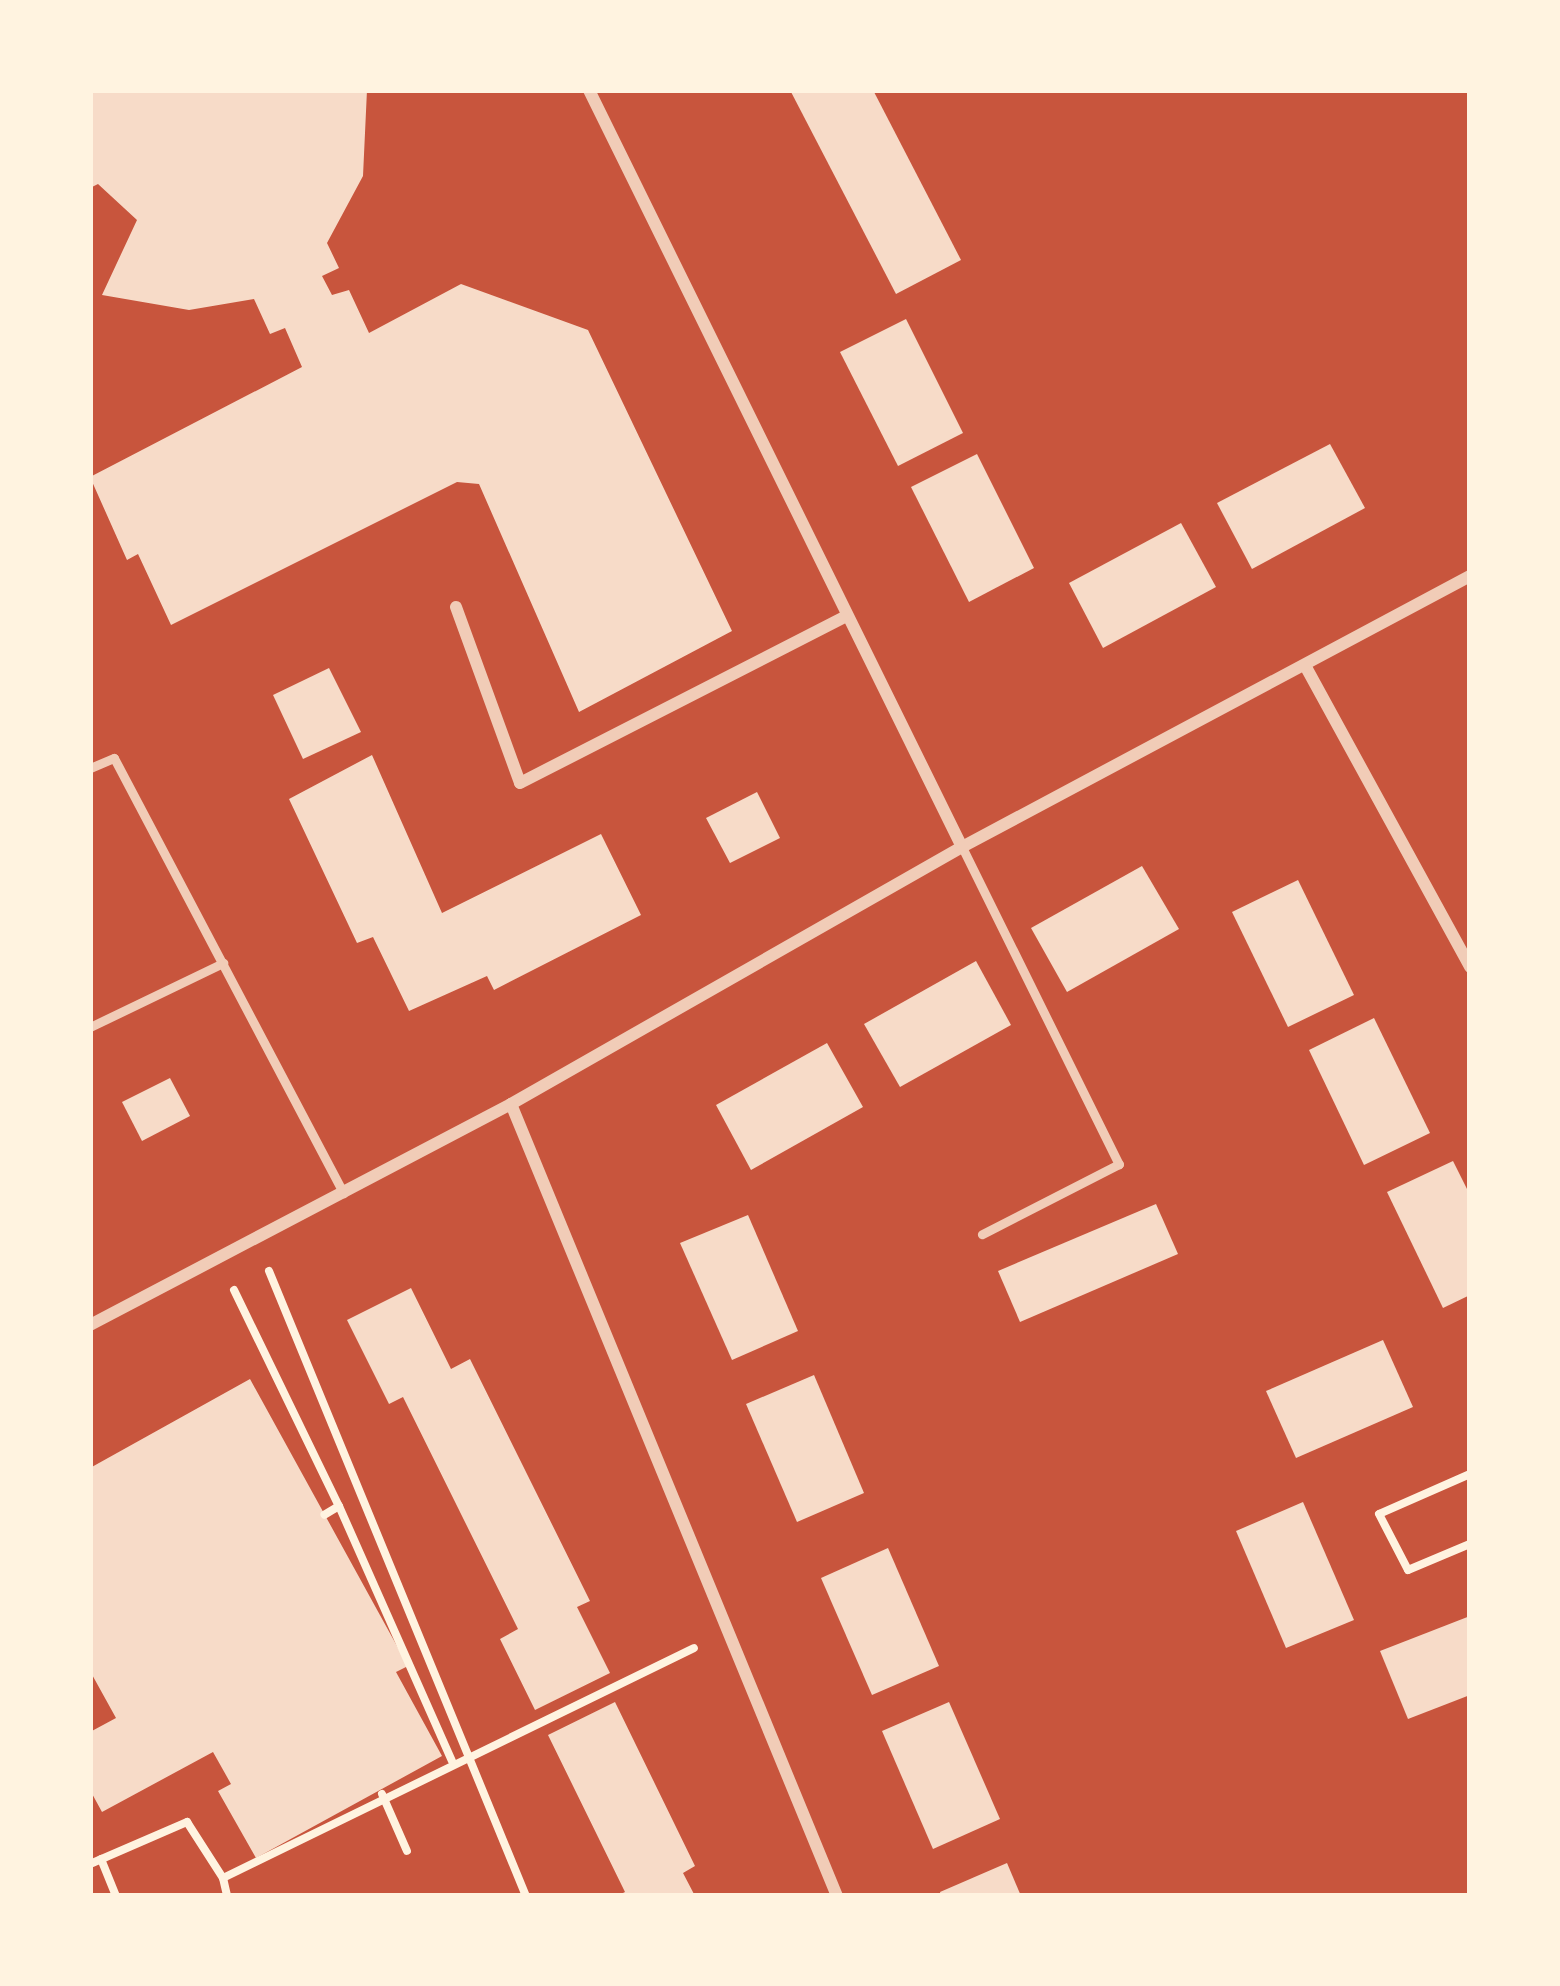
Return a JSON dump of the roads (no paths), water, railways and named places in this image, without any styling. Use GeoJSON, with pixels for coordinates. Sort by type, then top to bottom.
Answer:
{"type":"FeatureCollection","features":[{"type":"Feature","properties":{"kind":"street"},"geometry":{"type":"LineString","coordinates":[[590,90],[962,848]]}},
{"type":"Feature","properties":{"kind":"street"},"geometry":{"type":"LineString","coordinates":[[90,1325],[511,1104],[962,848],[1307,669],[1470,576]]}},
{"type":"Feature","properties":{"kind":"street"},"geometry":{"type":"LineString","coordinates":[[456,607],[520,783],[847,616]]}},
{"type":"Feature","properties":{"kind":"street"},"geometry":{"type":"LineString","coordinates":[[1307,669],[1470,967]]}},
{"type":"Feature","properties":{"kind":"street"},"geometry":{"type":"LineString","coordinates":[[511,1104],[837,1896]]}},
{"type":"Feature","properties":{"kind":"lane"},"geometry":{"type":"LineString","coordinates":[[90,768],[115,758],[343,1193]]}},
{"type":"Feature","properties":{"kind":"lane"},"geometry":{"type":"LineString","coordinates":[[962,848],[1119,1164],[982,1234]]}},
{"type":"Feature","properties":{"kind":"lane"},"geometry":{"type":"LineString","coordinates":[[90,1027],[223,964]]}}]}
